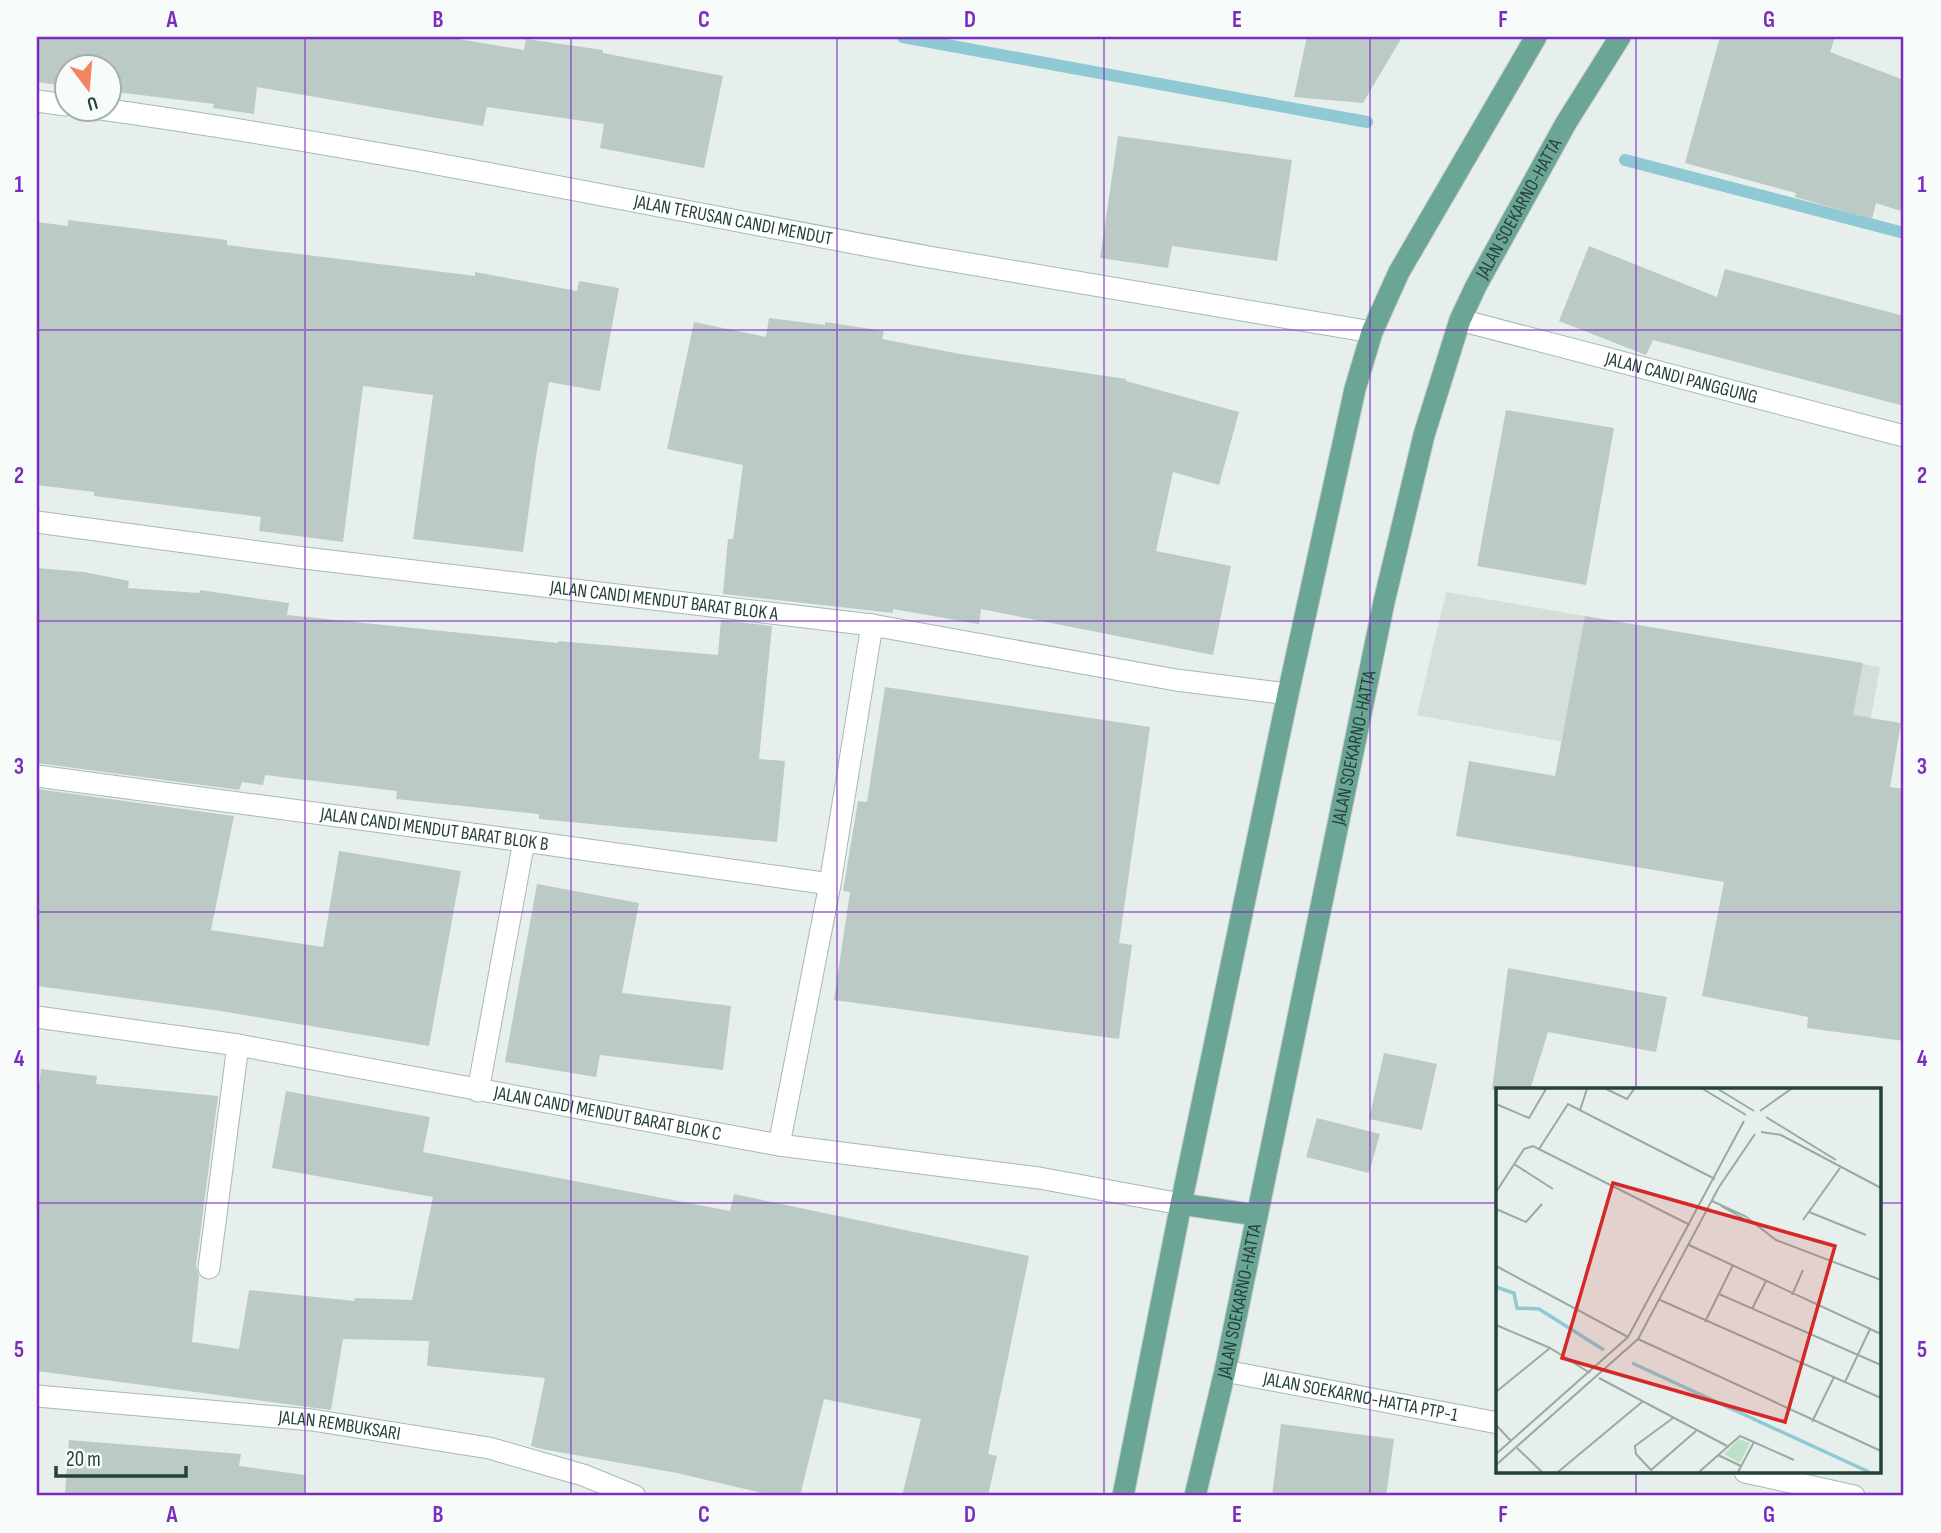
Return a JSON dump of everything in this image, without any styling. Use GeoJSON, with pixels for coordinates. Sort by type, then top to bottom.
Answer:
{"type":"FeatureCollection","features":[{"type":"Feature","properties":{"kind":"main road"},"geometry":{"type":"LineString","coordinates":[[1123,1496],[1181,1204],[1355,389],[1372,332],[1399,272],[1535,37]]}},
{"type":"Feature","properties":{"kind":"main road","name":"JALAN SOEKARNO-HATTA"},"geometry":{"type":"LineString","coordinates":[[1195,1496],[1225,1371],[1384,602],[1424,435],[1460,320],[1514,215],[1566,123],[1620,37]]}},
{"type":"Feature","properties":{"kind":"main road"},"geometry":{"type":"LineString","coordinates":[[1181,1204],[1256,1215]]}},
{"type":"Feature","properties":{"kind":"street","name":"JALAN TERUSAN CANDI MENDUT"},"geometry":{"type":"LineString","coordinates":[[122,112],[236,128],[454,166],[928,256],[1372,332]]}},
{"type":"Feature","properties":{"kind":"street","name":"JALAN CANDI PANGGUNG"},"geometry":{"type":"LineString","coordinates":[[1460,320],[1904,436]]}},
{"type":"Feature","properties":{"kind":"street","name":"JALAN CANDI MENDUT BARAT BLOK A"},"geometry":{"type":"LineString","coordinates":[[37,522],[296,558],[872,625],[1176,680],[1288,694]]}},
{"type":"Feature","properties":{"kind":"street"},"geometry":{"type":"LineString","coordinates":[[779,1145],[830,884],[872,625]]}},
{"type":"Feature","properties":{"kind":"street","name":"JALAN CANDI MENDUT BARAT BLOK B"},"geometry":{"type":"LineString","coordinates":[[37,776],[830,884]]}},
{"type":"Feature","properties":{"kind":"street"},"geometry":{"type":"LineString","coordinates":[[478,1091],[524,841]]}},
{"type":"Feature","properties":{"kind":"street","name":"JALAN CANDI MENDUT BARAT BLOK C"},"geometry":{"type":"LineString","coordinates":[[37,1017],[238,1045],[779,1145],[1039,1178],[1181,1204]]}},
{"type":"Feature","properties":{"kind":"street"},"geometry":{"type":"LineString","coordinates":[[209,1268],[238,1045]]}},
{"type":"Feature","properties":{"kind":"street","name":"JALAN SOEKARNO-HATTA PTP-1"},"geometry":{"type":"LineString","coordinates":[[1225,1371],[1496,1423]]}},
{"type":"Feature","properties":{"kind":"street","name":"JALAN REMBUKSARI"},"geometry":{"type":"LineString","coordinates":[[37,1396],[312,1420],[489,1448],[583,1475],[635,1496]]}},
{"type":"Feature","properties":{"kind":"street"},"geometry":{"type":"LineString","coordinates":[[1754,1474],[1854,1496]]}},
{"type":"Feature","properties":{"kind":"shaded area"},"geometry":{"type":"Polygon","coordinates":[[[1446,592],[1880,667],[1857,796],[1417,715],[1446,592]]]}},
{"type":"Feature","properties":{"kind":"building"},"geometry":{"type":"Polygon","coordinates":[[[37,37],[447,37],[524,50],[526,39],[603,50],[603,53],[723,76],[704,168],[600,148],[604,124],[487,107],[483,126],[257,87],[254,114],[213,108],[214,104],[122,93],[122,52],[52,52],[52,84],[37,82],[37,37]]]}},
{"type":"Feature","properties":{"kind":"building"},"geometry":{"type":"Polygon","coordinates":[[[1307,37],[1402,37],[1363,103],[1294,97],[1307,37]]]}},
{"type":"Feature","properties":{"kind":"building"},"geometry":{"type":"Polygon","coordinates":[[[1720,37],[1835,37],[1830,52],[1904,80],[1904,212],[1876,203],[1872,219],[1795,197],[1796,193],[1685,163],[1720,37]]]}},
{"type":"Feature","properties":{"kind":"building"},"geometry":{"type":"Polygon","coordinates":[[[1118,136],[1292,160],[1277,261],[1172,246],[1168,268],[1100,258],[1118,136]]]}},
{"type":"Feature","properties":{"kind":"building"},"geometry":{"type":"Polygon","coordinates":[[[68,220],[227,240],[227,245],[475,276],[475,272],[577,291],[579,281],[619,288],[600,391],[549,382],[523,552],[413,539],[433,395],[363,386],[343,542],[259,531],[261,517],[94,496],[94,492],[37,485],[37,222],[68,226],[68,220]]]}},
{"type":"Feature","properties":{"kind":"building"},"geometry":{"type":"Polygon","coordinates":[[[1589,246],[1717,297],[1725,269],[1904,316],[1904,406],[1653,340],[1646,355],[1559,321],[1589,246]]]}},
{"type":"Feature","properties":{"kind":"building"},"geometry":{"type":"Polygon","coordinates":[[[769,318],[825,325],[825,322],[884,331],[882,339],[960,354],[1126,379],[1239,412],[1219,485],[1173,472],[1156,551],[1231,566],[1213,655],[981,609],[979,624],[893,609],[893,613],[723,594],[728,539],[733,539],[743,465],[667,449],[694,322],[766,337],[769,318]]]}},
{"type":"Feature","properties":{"kind":"building"},"geometry":{"type":"Polygon","coordinates":[[[1506,410],[1614,428],[1586,585],[1477,566],[1506,410]]]}},
{"type":"Feature","properties":{"kind":"building"},"geometry":{"type":"Polygon","coordinates":[[[37,568],[84,572],[129,581],[128,588],[199,593],[200,590],[289,603],[287,615],[558,643],[718,655],[721,620],[772,626],[759,759],[785,761],[777,842],[539,819],[539,814],[396,799],[397,791],[265,775],[263,785],[242,782],[239,790],[37,763],[37,568]]]}},
{"type":"Feature","properties":{"kind":"building"},"geometry":{"type":"Polygon","coordinates":[[[1585,616],[1863,663],[1853,715],[1901,723],[1890,787],[1904,789],[1904,1041],[1807,1028],[1808,1017],[1702,996],[1724,882],[1456,836],[1469,761],[1555,776],[1585,616]]]}},
{"type":"Feature","properties":{"kind":"building"},"geometry":{"type":"Polygon","coordinates":[[[885,687],[1150,727],[1119,943],[1132,945],[1119,1039],[834,1000],[850,892],[843,891],[858,801],[867,802],[885,687]]]}},
{"type":"Feature","properties":{"kind":"building"},"geometry":{"type":"Polygon","coordinates":[[[37,789],[234,816],[211,930],[323,947],[339,851],[461,871],[429,1046],[221,1011],[37,986],[37,789]]]}},
{"type":"Feature","properties":{"kind":"building"},"geometry":{"type":"Polygon","coordinates":[[[537,884],[639,903],[622,993],[731,1006],[723,1070],[600,1055],[596,1077],[505,1062],[537,884]]]}},
{"type":"Feature","properties":{"kind":"building"},"geometry":{"type":"Polygon","coordinates":[[[1508,968],[1667,997],[1656,1052],[1548,1032],[1531,1088],[1492,1090],[1508,968]]]}},
{"type":"Feature","properties":{"kind":"building"},"geometry":{"type":"Polygon","coordinates":[[[1384,1053],[1437,1064],[1422,1130],[1369,1119],[1384,1053]]]}},
{"type":"Feature","properties":{"kind":"building"},"geometry":{"type":"Polygon","coordinates":[[[41,1069],[97,1076],[96,1084],[218,1096],[196,1266],[199,1276],[192,1342],[239,1349],[249,1290],[354,1301],[355,1298],[412,1300],[433,1197],[272,1168],[286,1091],[430,1117],[423,1152],[730,1211],[734,1194],[1029,1256],[988,1454],[997,1456],[988,1496],[902,1496],[921,1419],[824,1399],[800,1496],[775,1496],[677,1473],[531,1446],[545,1378],[427,1366],[429,1341],[343,1339],[331,1410],[37,1371],[37,1104],[41,1069]]]}},
{"type":"Feature","properties":{"kind":"building"},"geometry":{"type":"Polygon","coordinates":[[[1317,1118],[1380,1134],[1369,1173],[1306,1157],[1317,1118]]]}},
{"type":"Feature","properties":{"kind":"building"},"geometry":{"type":"Polygon","coordinates":[[[1281,1424],[1394,1439],[1386,1496],[1272,1496],[1281,1424]]]}},
{"type":"Feature","properties":{"kind":"building"},"geometry":{"type":"Polygon","coordinates":[[[69,1440],[241,1454],[239,1466],[305,1475],[304,1496],[106,1496],[65,1493],[69,1440]]]}},
{"type":"Feature","properties":{"kind":"waterway"},"geometry":{"type":"LineString","coordinates":[[903,37],[1367,122]]}},
{"type":"Feature","properties":{"kind":"waterway"},"geometry":{"type":"LineString","coordinates":[[1625,160],[1904,233]]}}]}
